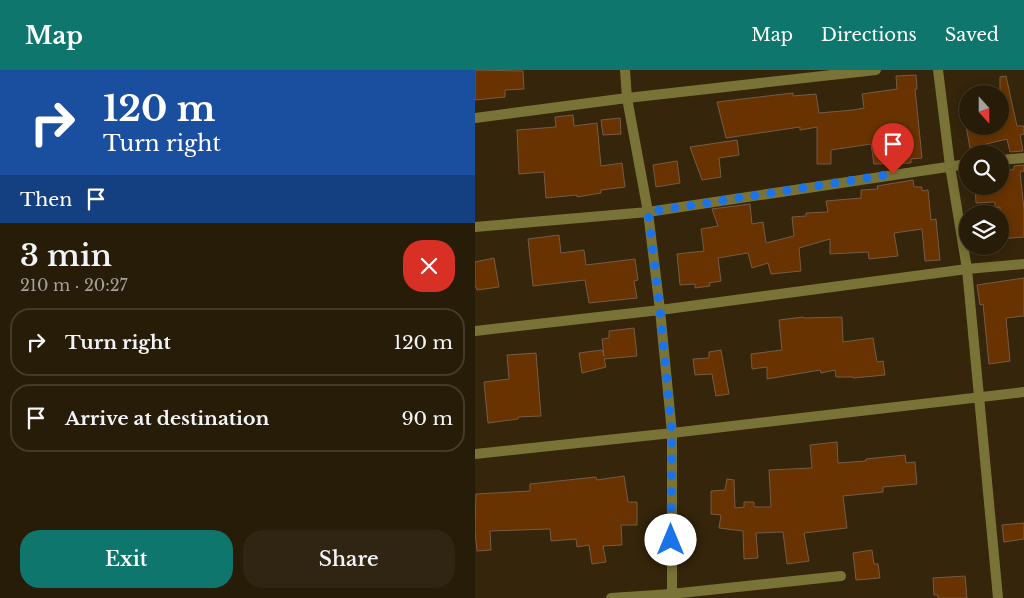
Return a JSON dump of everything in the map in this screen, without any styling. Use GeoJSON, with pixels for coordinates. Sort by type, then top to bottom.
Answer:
{"type":"FeatureCollection","features":[{"type":"Feature","properties":{"kind":"street"},"geometry":{"type":"LineString","coordinates":[[625,70],[627,98],[648,212],[672,433],[672,596]]}},
{"type":"Feature","properties":{"kind":"street"},"geometry":{"type":"LineString","coordinates":[[475,118],[627,98],[876,70]]}},
{"type":"Feature","properties":{"kind":"street"},"geometry":{"type":"LineString","coordinates":[[938,70],[950,166],[967,269],[998,598]]}},
{"type":"Feature","properties":{"kind":"street"},"geometry":{"type":"LineString","coordinates":[[1009,159],[1024,158]]}},
{"type":"Feature","properties":{"kind":"street"},"geometry":{"type":"LineString","coordinates":[[475,226],[648,212],[959,165]]}},
{"type":"Feature","properties":{"kind":"street"},"geometry":{"type":"LineString","coordinates":[[475,331],[660,310],[967,269],[1024,264]]}},
{"type":"Feature","properties":{"kind":"street"},"geometry":{"type":"LineString","coordinates":[[475,454],[1024,392]]}},
{"type":"Feature","properties":{"kind":"street"},"geometry":{"type":"LineString","coordinates":[[611,598],[672,596],[841,576]]}},
{"type":"Feature","properties":{"kind":"building"},"geometry":{"type":"Polygon","coordinates":[[[475,70],[523,71],[524,89],[505,90],[505,97],[475,100],[475,70]]]}},
{"type":"Feature","properties":{"kind":"building"},"geometry":{"type":"Polygon","coordinates":[[[916,75],[917,89],[915,89],[922,158],[911,159],[911,163],[874,164],[871,144],[831,150],[831,164],[817,164],[817,127],[800,130],[800,127],[726,138],[717,102],[793,93],[793,96],[816,94],[819,113],[853,110],[864,108],[862,94],[897,89],[896,76],[916,75]]]}},
{"type":"Feature","properties":{"kind":"building"},"geometry":{"type":"Polygon","coordinates":[[[1006,76],[1008,85],[1000,85],[1000,77],[1006,76]]]}},
{"type":"Feature","properties":{"kind":"building"},"geometry":{"type":"Polygon","coordinates":[[[1009,90],[1017,126],[1024,126],[1024,134],[1020,135],[1023,151],[1010,152],[1007,139],[982,145],[969,145],[968,135],[1009,135],[1009,90]]]}},
{"type":"Feature","properties":{"kind":"building"},"geometry":{"type":"Polygon","coordinates":[[[573,115],[574,126],[597,123],[601,166],[622,163],[625,187],[601,190],[601,193],[577,197],[577,195],[546,198],[544,172],[519,174],[517,130],[556,127],[555,117],[573,115]]]}},
{"type":"Feature","properties":{"kind":"building"},"geometry":{"type":"Polygon","coordinates":[[[620,118],[621,134],[603,135],[601,120],[620,118]]]}},
{"type":"Feature","properties":{"kind":"building"},"geometry":{"type":"Polygon","coordinates":[[[737,140],[739,155],[719,158],[721,177],[702,180],[690,147],[737,140]]]}},
{"type":"Feature","properties":{"kind":"building"},"geometry":{"type":"Polygon","coordinates":[[[677,161],[680,183],[656,187],[653,165],[677,161]]]}},
{"type":"Feature","properties":{"kind":"building"},"geometry":{"type":"Polygon","coordinates":[[[1024,165],[1024,171],[1020,172],[1024,209],[1024,237],[1009,238],[1009,205],[995,205],[995,202],[976,203],[976,195],[1009,195],[1009,170],[1014,169],[1014,166],[1024,165]]]}},
{"type":"Feature","properties":{"kind":"building"},"geometry":{"type":"Polygon","coordinates":[[[913,180],[914,187],[922,187],[922,191],[928,190],[931,220],[936,219],[940,260],[925,261],[922,229],[894,233],[898,256],[869,259],[868,252],[830,254],[830,239],[799,248],[801,271],[771,274],[768,263],[752,268],[748,253],[718,258],[721,281],[709,283],[710,286],[695,288],[695,284],[680,285],[677,254],[704,251],[701,229],[718,226],[712,209],[750,204],[752,224],[763,222],[766,243],[794,236],[792,217],[806,216],[806,213],[828,212],[826,201],[861,198],[861,190],[878,189],[877,186],[913,180]]]}},
{"type":"Feature","properties":{"kind":"building"},"geometry":{"type":"Polygon","coordinates":[[[559,235],[561,253],[584,250],[586,265],[635,259],[638,280],[634,281],[637,298],[589,303],[585,280],[533,286],[528,239],[559,235]]]}},
{"type":"Feature","properties":{"kind":"building"},"geometry":{"type":"Polygon","coordinates":[[[494,258],[499,287],[477,290],[475,287],[475,262],[494,258]]]}},
{"type":"Feature","properties":{"kind":"building"},"geometry":{"type":"Polygon","coordinates":[[[1024,278],[1024,316],[1006,318],[1010,361],[989,364],[983,304],[980,305],[977,285],[1024,278]]]}},
{"type":"Feature","properties":{"kind":"building"},"geometry":{"type":"Polygon","coordinates":[[[803,317],[842,317],[843,342],[873,338],[877,362],[883,361],[885,375],[853,378],[836,377],[835,370],[821,373],[820,370],[767,379],[767,367],[752,369],[751,354],[782,350],[779,320],[803,317]]]}},
{"type":"Feature","properties":{"kind":"building"},"geometry":{"type":"Polygon","coordinates":[[[634,328],[637,356],[604,359],[606,367],[582,373],[579,353],[602,350],[604,356],[602,339],[609,338],[609,331],[634,328]]]}},
{"type":"Feature","properties":{"kind":"building"},"geometry":{"type":"Polygon","coordinates":[[[721,350],[729,394],[716,396],[712,374],[695,375],[693,359],[709,358],[709,352],[721,350]]]}},
{"type":"Feature","properties":{"kind":"building"},"geometry":{"type":"Polygon","coordinates":[[[536,353],[541,416],[518,417],[518,419],[488,423],[484,382],[509,379],[507,355],[536,353]]]}},
{"type":"Feature","properties":{"kind":"building"},"geometry":{"type":"Polygon","coordinates":[[[837,442],[838,463],[905,455],[906,463],[915,462],[917,484],[883,487],[883,492],[843,496],[847,528],[804,533],[809,561],[787,564],[783,532],[756,533],[758,558],[744,559],[743,531],[719,528],[721,515],[711,514],[711,491],[725,490],[727,479],[734,480],[735,508],[744,507],[744,502],[754,502],[754,507],[771,507],[769,470],[812,468],[810,445],[837,442]]]}},
{"type":"Feature","properties":{"kind":"building"},"geometry":{"type":"Polygon","coordinates":[[[624,476],[628,502],[637,502],[637,525],[621,525],[622,545],[603,546],[606,562],[592,564],[589,545],[577,547],[576,539],[551,541],[550,529],[490,531],[491,550],[477,551],[475,531],[476,494],[530,491],[530,484],[596,477],[597,480],[624,476]]]}},
{"type":"Feature","properties":{"kind":"building"},"geometry":{"type":"Polygon","coordinates":[[[1024,523],[1024,539],[1004,542],[1002,525],[1024,523]]]}},
{"type":"Feature","properties":{"kind":"building"},"geometry":{"type":"Polygon","coordinates":[[[872,550],[874,564],[878,564],[880,578],[856,580],[853,553],[872,550]]]}},
{"type":"Feature","properties":{"kind":"building"},"geometry":{"type":"Polygon","coordinates":[[[965,576],[967,598],[938,598],[938,595],[934,595],[933,578],[965,576]]]}},
{"type":"Feature","properties":{"kind":"route"},"geometry":{"type":"LineString","coordinates":[[671,540],[672,433],[648,212],[893,174]]}}]}
